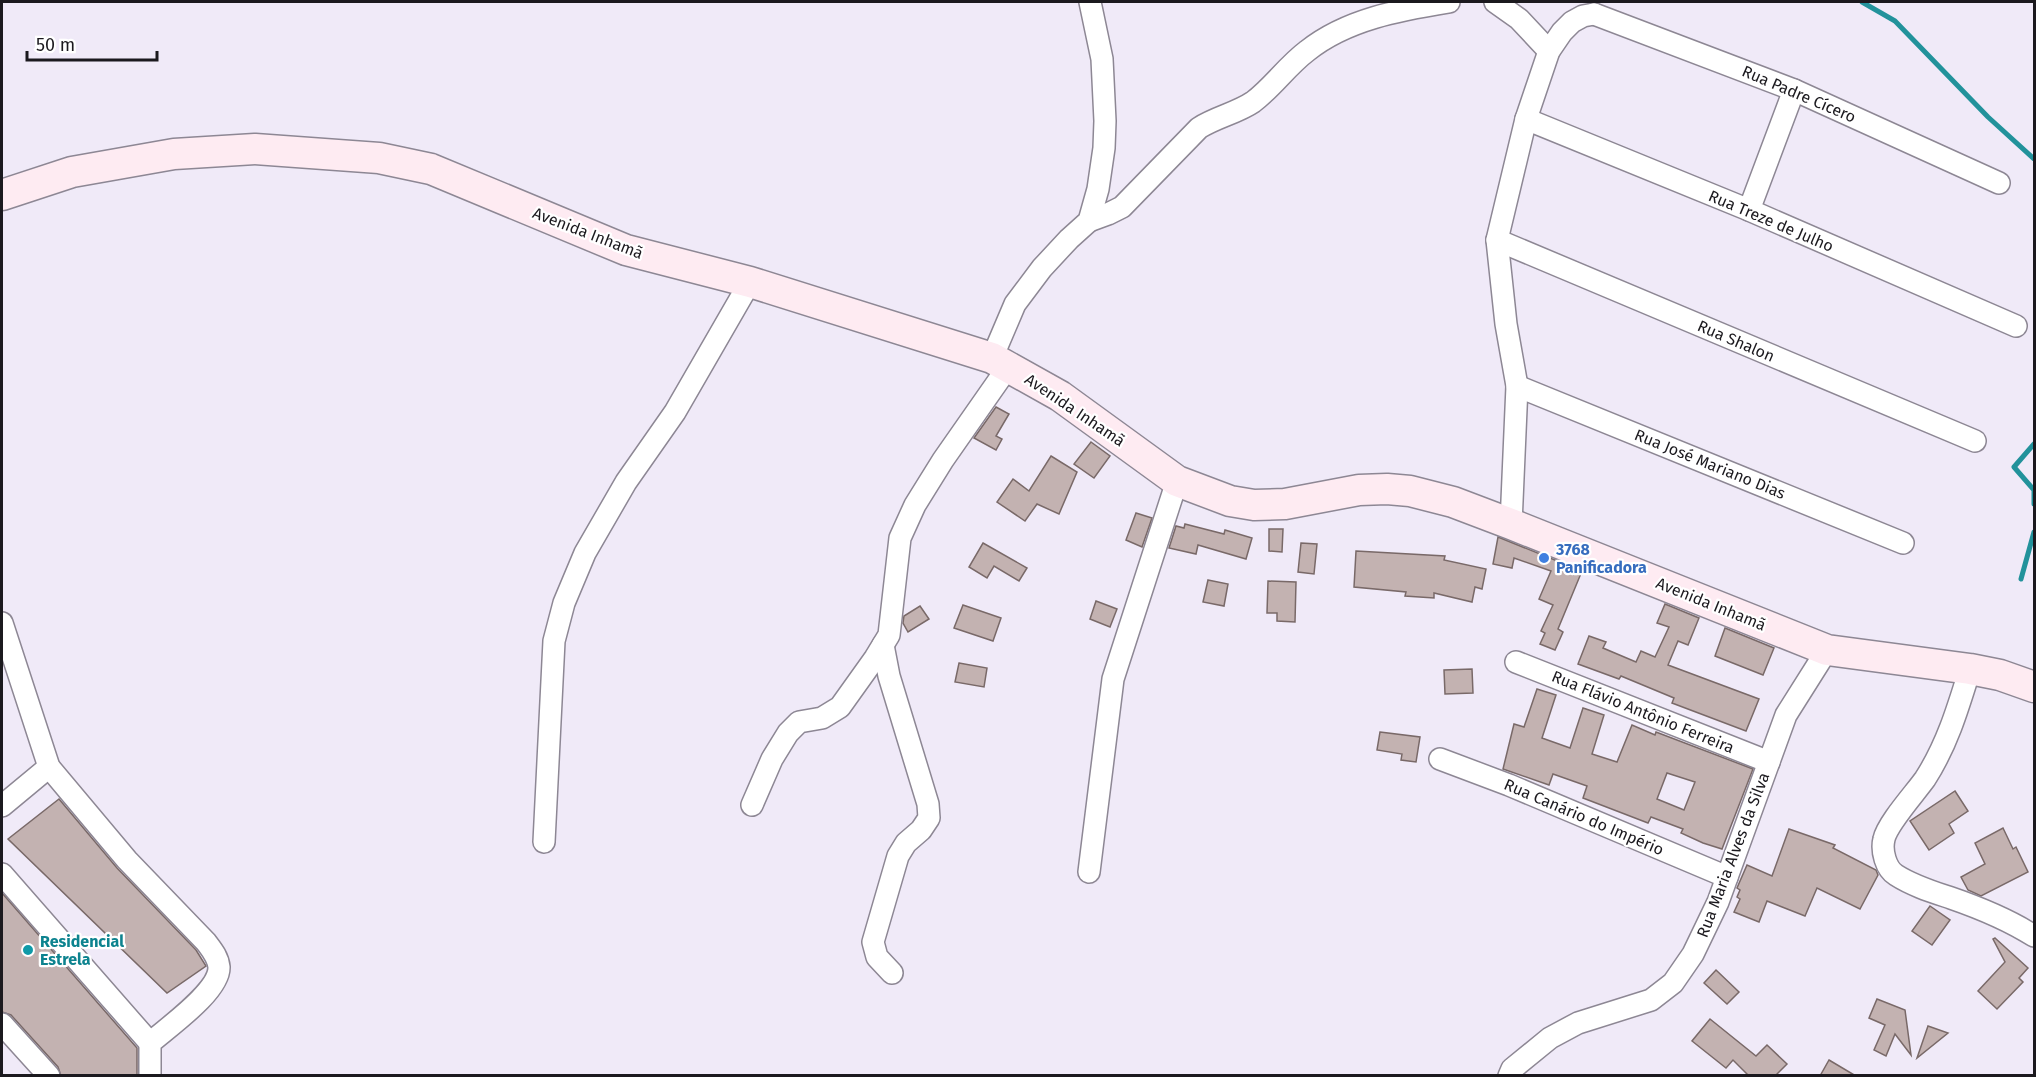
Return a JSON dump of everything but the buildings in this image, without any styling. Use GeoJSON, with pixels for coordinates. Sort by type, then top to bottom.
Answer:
{"type":"FeatureCollection","features":[{"type":"Feature","properties":{"kind":"street"},"geometry":{"type":"LineString","coordinates":[[1089,221],[1098,189],[1105,121],[1102,59],[1090,2]]}},
{"type":"Feature","properties":{"kind":"street"},"geometry":{"type":"LineString","coordinates":[[752,805],[772,759],[788,733],[799,722],[822,718],[840,707],[889,635],[900,538],[915,505],[1000,362],[1015,304],[1042,268],[1089,221],[1122,207],[1193,133],[1212,120],[1251,104],[1306,51],[1358,21],[1449,2]]}},
{"type":"Feature","properties":{"kind":"street"},"geometry":{"type":"LineString","coordinates":[[1495,2],[1502,4],[1519,19],[1549,51]]}},
{"type":"Feature","properties":{"kind":"street"},"geometry":{"type":"LineString","coordinates":[[1511,524],[1516,386],[1506,324],[1497,240],[1526,119],[1549,51],[1562,32],[1590,8]]}},
{"type":"Feature","properties":{"kind":"street","name":"Rua Padre Cícero"},"geometry":{"type":"LineString","coordinates":[[1590,8],[1794,90],[1999,183]]}},
{"type":"Feature","properties":{"kind":"street"},"geometry":{"type":"LineString","coordinates":[[1749,210],[1794,90]]}},
{"type":"Feature","properties":{"kind":"street","name":"Rua Treze de Julho"},"geometry":{"type":"LineString","coordinates":[[1526,119],[1749,210],[2016,326]]}},
{"type":"Feature","properties":{"kind":"street","name":"Avenida Inhamã"},"geometry":{"type":"LineString","coordinates":[[2,195],[72,172],[174,154],[255,149],[379,158],[431,168],[626,250],[750,282],[1000,362],[1060,396],[1178,481],[1230,501],[1254,505],[1285,504],[1359,490],[1410,491],[1453,502],[1511,524],[1827,650],[1970,669],[2000,675],[2034,687]]}},
{"type":"Feature","properties":{"kind":"street","name":"Rua Shalon"},"geometry":{"type":"LineString","coordinates":[[1497,240],[1975,441]]}},
{"type":"Feature","properties":{"kind":"street"},"geometry":{"type":"LineString","coordinates":[[544,842],[554,641],[564,603],[585,553],[626,482],[675,412],[750,282]]}},
{"type":"Feature","properties":{"kind":"street","name":"Rua José Mariano Dias"},"geometry":{"type":"LineString","coordinates":[[1516,386],[1903,543]]}},
{"type":"Feature","properties":{"kind":"street"},"geometry":{"type":"LineString","coordinates":[[1089,872],[1113,679],[1178,481]]}},
{"type":"Feature","properties":{"kind":"street"},"geometry":{"type":"LineString","coordinates":[[2,623],[49,767],[127,860],[217,956],[219,968],[217,978],[209,990],[150,1043]]}},
{"type":"Feature","properties":{"kind":"street"},"geometry":{"type":"LineString","coordinates":[[883,645],[889,676],[928,804],[929,818],[921,830],[906,843],[898,856],[873,942],[877,957],[892,973]]}},
{"type":"Feature","properties":{"kind":"street","name":"Rua Maria Alves da Silva"},"geometry":{"type":"LineString","coordinates":[[1509,1076],[1512,1069],[1550,1038],[1578,1023],[1651,1000],[1672,983],[1693,954],[1718,902],[1785,715],[1827,650]]}},
{"type":"Feature","properties":{"kind":"street","name":"Rua Flávio Antônio Ferreira"},"geometry":{"type":"LineString","coordinates":[[1516,662],[1769,762]]}},
{"type":"Feature","properties":{"kind":"street"},"geometry":{"type":"LineString","coordinates":[[1970,669],[1945,745],[1926,778],[1887,829],[1883,840],[1886,864],[1895,875],[1973,906],[2034,936]]}},
{"type":"Feature","properties":{"kind":"street","name":"Rua Canário do Império"},"geometry":{"type":"LineString","coordinates":[[1440,759],[1509,785],[1727,877]]}},
{"type":"Feature","properties":{"kind":"street"},"geometry":{"type":"LineString","coordinates":[[2,806],[49,767]]}},
{"type":"Feature","properties":{"kind":"street"},"geometry":{"type":"LineString","coordinates":[[2,874],[150,1043],[150,1076]]}},
{"type":"Feature","properties":{"kind":"street"},"geometry":{"type":"LineString","coordinates":[[2,1024],[49,1076]]}},
{"type":"Feature","properties":{"kind":"waterway"},"geometry":{"type":"LineString","coordinates":[[1862,2],[1895,21],[1988,117],[2034,159]]}},
{"type":"Feature","properties":{"kind":"waterway"},"geometry":{"type":"LineString","coordinates":[[2034,444],[2014,467],[2034,490],[2034,504]]}},
{"type":"Feature","properties":{"kind":"waterway"},"geometry":{"type":"LineString","coordinates":[[2021,579],[2034,532]]}},
{"type":"Feature","properties":{"kind":"place","name":"3768 Panificadora"},"geometry":{"type":"Point","coordinates":[1544,558]}},
{"type":"Feature","properties":{"kind":"place","name":"Residencial Estrela"},"geometry":{"type":"Point","coordinates":[28,950]}}]}
